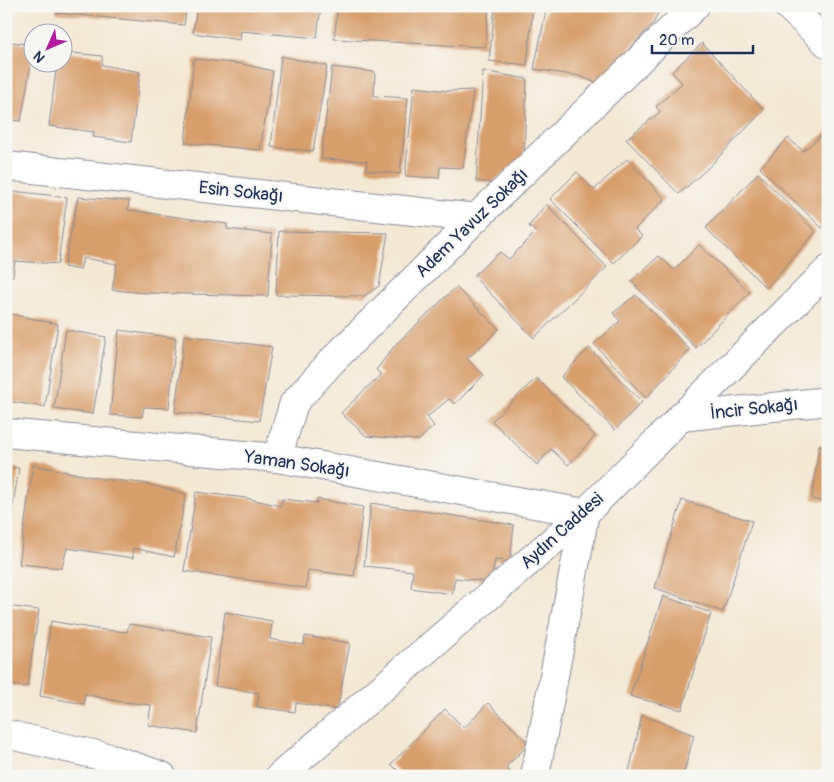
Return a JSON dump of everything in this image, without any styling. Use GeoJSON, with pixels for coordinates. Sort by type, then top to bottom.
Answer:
{"type":"FeatureCollection","features":[{"type":"Feature","properties":{"kind":"street","name":"Adem Yavuz Sokağı"},"geometry":{"type":"LineString","coordinates":[[277,458],[294,404],[331,362],[694,6]]}},
{"type":"Feature","properties":{"kind":"street"},"geometry":{"type":"LineString","coordinates":[[788,6],[828,44]]}},
{"type":"Feature","properties":{"kind":"street","name":"Esin Sokağı"},"geometry":{"type":"LineString","coordinates":[[6,166],[476,218]]}},
{"type":"Feature","properties":{"kind":"street","name":"Aydın Caddesi"},"geometry":{"type":"LineString","coordinates":[[280,776],[585,513],[828,270]]}},
{"type":"Feature","properties":{"kind":"street","name":"İncir Sokağı"},"geometry":{"type":"LineString","coordinates":[[680,417],[828,402]]}},
{"type":"Feature","properties":{"kind":"street","name":"Yaman Sokağı"},"geometry":{"type":"LineString","coordinates":[[6,433],[277,458],[585,513]]}},
{"type":"Feature","properties":{"kind":"street"},"geometry":{"type":"LineString","coordinates":[[535,776],[585,513]]}},
{"type":"Feature","properties":{"kind":"street"},"geometry":{"type":"LineString","coordinates":[[6,734],[110,758],[162,776]]}},
{"type":"Feature","properties":{"kind":"building"},"geometry":{"type":"Polygon","coordinates":[[[57,6],[187,6],[184,25],[56,13],[57,6]]]}},
{"type":"Feature","properties":{"kind":"building"},"geometry":{"type":"Polygon","coordinates":[[[197,6],[321,6],[317,38],[241,31],[240,40],[193,33],[197,6]]]}},
{"type":"Feature","properties":{"kind":"building"},"geometry":{"type":"Polygon","coordinates":[[[338,6],[489,6],[485,47],[334,39],[338,6]]]}},
{"type":"Feature","properties":{"kind":"building"},"geometry":{"type":"Polygon","coordinates":[[[495,6],[533,6],[527,65],[489,61],[495,6]]]}},
{"type":"Feature","properties":{"kind":"building"},"geometry":{"type":"Polygon","coordinates":[[[547,6],[661,6],[653,24],[597,83],[579,76],[534,69],[547,6]]]}},
{"type":"Feature","properties":{"kind":"building"},"geometry":{"type":"Polygon","coordinates":[[[813,6],[828,6],[828,21],[813,6]]]}},
{"type":"Feature","properties":{"kind":"building"},"geometry":{"type":"Polygon","coordinates":[[[6,41],[22,43],[22,72],[30,72],[21,121],[6,120],[6,41]]]}},
{"type":"Feature","properties":{"kind":"building"},"geometry":{"type":"Polygon","coordinates":[[[702,43],[764,110],[710,166],[679,194],[626,139],[660,112],[656,107],[682,83],[672,72],[702,43]]]}},
{"type":"Feature","properties":{"kind":"building"},"geometry":{"type":"Polygon","coordinates":[[[72,53],[102,56],[102,65],[140,72],[131,142],[93,137],[94,132],[49,126],[56,72],[72,72],[72,53]]]}},
{"type":"Feature","properties":{"kind":"building"},"geometry":{"type":"Polygon","coordinates":[[[281,56],[327,66],[313,151],[271,147],[281,56]]]}},
{"type":"Feature","properties":{"kind":"building"},"geometry":{"type":"Polygon","coordinates":[[[194,59],[242,64],[273,71],[260,150],[185,143],[194,59]]]}},
{"type":"Feature","properties":{"kind":"building"},"geometry":{"type":"Polygon","coordinates":[[[332,67],[375,72],[374,96],[408,98],[400,174],[366,170],[367,161],[321,159],[332,67]]]}},
{"type":"Feature","properties":{"kind":"building"},"geometry":{"type":"Polygon","coordinates":[[[483,71],[527,79],[524,155],[492,183],[476,181],[483,71]]]}},
{"type":"Feature","properties":{"kind":"building"},"geometry":{"type":"Polygon","coordinates":[[[414,87],[449,91],[473,90],[463,168],[440,167],[439,178],[405,176],[414,87]]]}},
{"type":"Feature","properties":{"kind":"building"},"geometry":{"type":"Polygon","coordinates":[[[828,130],[828,221],[822,228],[760,168],[788,138],[803,151],[828,130]]]}},
{"type":"Feature","properties":{"kind":"building"},"geometry":{"type":"Polygon","coordinates":[[[627,159],[665,199],[635,229],[642,236],[614,263],[550,199],[577,172],[594,190],[627,159]]]}},
{"type":"Feature","properties":{"kind":"building"},"geometry":{"type":"Polygon","coordinates":[[[758,173],[816,232],[766,288],[706,228],[758,173]]]}},
{"type":"Feature","properties":{"kind":"building"},"geometry":{"type":"Polygon","coordinates":[[[6,192],[67,197],[58,264],[15,261],[13,276],[6,276],[6,192]]]}},
{"type":"Feature","properties":{"kind":"building"},"geometry":{"type":"Polygon","coordinates":[[[78,197],[129,201],[128,210],[227,224],[227,229],[272,234],[268,296],[147,293],[112,290],[117,264],[83,258],[80,270],[64,267],[78,197]]]}},
{"type":"Feature","properties":{"kind":"building"},"geometry":{"type":"Polygon","coordinates":[[[546,204],[607,267],[534,338],[473,276],[500,252],[509,259],[536,232],[529,226],[546,204]]]}},
{"type":"Feature","properties":{"kind":"building"},"geometry":{"type":"Polygon","coordinates":[[[279,231],[388,233],[379,286],[364,296],[276,295],[279,231]]]}},
{"type":"Feature","properties":{"kind":"building"},"geometry":{"type":"Polygon","coordinates":[[[699,245],[750,292],[696,348],[631,281],[659,256],[674,270],[699,245]]]}},
{"type":"Feature","properties":{"kind":"building"},"geometry":{"type":"Polygon","coordinates":[[[456,287],[499,329],[467,359],[484,375],[455,404],[449,399],[427,417],[434,426],[419,440],[366,436],[341,413],[381,374],[376,370],[396,344],[456,287]]]}},
{"type":"Feature","properties":{"kind":"building"},"geometry":{"type":"Polygon","coordinates":[[[636,295],[690,350],[646,398],[594,344],[620,321],[613,313],[636,295]]]}},
{"type":"Feature","properties":{"kind":"building"},"geometry":{"type":"Polygon","coordinates":[[[6,313],[58,324],[45,407],[6,401],[6,313]]]}},
{"type":"Feature","properties":{"kind":"building"},"geometry":{"type":"Polygon","coordinates":[[[66,330],[106,337],[93,414],[54,409],[66,330]]]}},
{"type":"Feature","properties":{"kind":"building"},"geometry":{"type":"Polygon","coordinates":[[[119,330],[176,338],[169,408],[144,407],[142,417],[110,415],[119,330]]]}},
{"type":"Feature","properties":{"kind":"building"},"geometry":{"type":"Polygon","coordinates":[[[184,335],[272,347],[259,421],[175,412],[184,335]]]}},
{"type":"Feature","properties":{"kind":"building"},"geometry":{"type":"Polygon","coordinates":[[[589,348],[642,402],[615,430],[561,377],[589,348]]]}},
{"type":"Feature","properties":{"kind":"building"},"geometry":{"type":"Polygon","coordinates":[[[536,378],[595,436],[568,465],[551,449],[537,465],[492,421],[536,378]]]}},
{"type":"Feature","properties":{"kind":"building"},"geometry":{"type":"Polygon","coordinates":[[[819,445],[828,446],[828,502],[812,499],[819,445]]]}},
{"type":"Feature","properties":{"kind":"building"},"geometry":{"type":"Polygon","coordinates":[[[33,465],[103,479],[142,483],[186,494],[174,557],[133,548],[133,558],[67,548],[62,568],[19,564],[33,465]]]}},
{"type":"Feature","properties":{"kind":"building"},"geometry":{"type":"Polygon","coordinates":[[[6,467],[19,468],[7,540],[6,540],[6,467]]]}},
{"type":"Feature","properties":{"kind":"building"},"geometry":{"type":"Polygon","coordinates":[[[196,492],[246,498],[281,506],[282,499],[317,503],[317,499],[363,507],[354,576],[308,570],[306,588],[184,571],[196,492]]]}},
{"type":"Feature","properties":{"kind":"building"},"geometry":{"type":"Polygon","coordinates":[[[682,500],[752,521],[723,612],[655,588],[682,500]]]}},
{"type":"Feature","properties":{"kind":"building"},"geometry":{"type":"Polygon","coordinates":[[[371,503],[514,525],[510,561],[495,560],[491,582],[455,578],[452,594],[411,588],[413,571],[364,566],[371,503]]]}},
{"type":"Feature","properties":{"kind":"building"},"geometry":{"type":"Polygon","coordinates":[[[663,596],[711,613],[682,710],[630,696],[663,596]]]}},
{"type":"Feature","properties":{"kind":"building"},"geometry":{"type":"Polygon","coordinates":[[[6,606],[39,610],[27,687],[6,685],[6,606]]]}},
{"type":"Feature","properties":{"kind":"building"},"geometry":{"type":"Polygon","coordinates":[[[225,612],[272,621],[270,639],[304,645],[305,636],[350,643],[337,710],[296,703],[295,712],[257,707],[259,693],[215,686],[225,612]]]}},
{"type":"Feature","properties":{"kind":"building"},"geometry":{"type":"Polygon","coordinates":[[[51,621],[127,632],[129,624],[211,637],[197,733],[148,725],[151,705],[116,701],[85,694],[84,704],[40,696],[51,621]]]}},
{"type":"Feature","properties":{"kind":"building"},"geometry":{"type":"Polygon","coordinates":[[[488,703],[529,744],[506,767],[513,776],[403,776],[391,764],[445,709],[464,728],[488,703]]]}},
{"type":"Feature","properties":{"kind":"building"},"geometry":{"type":"Polygon","coordinates":[[[642,715],[694,735],[683,776],[628,776],[642,715]]]}},
{"type":"Feature","properties":{"kind":"building"},"geometry":{"type":"Polygon","coordinates":[[[6,770],[27,775],[27,776],[6,776],[6,770]]]}}]}
